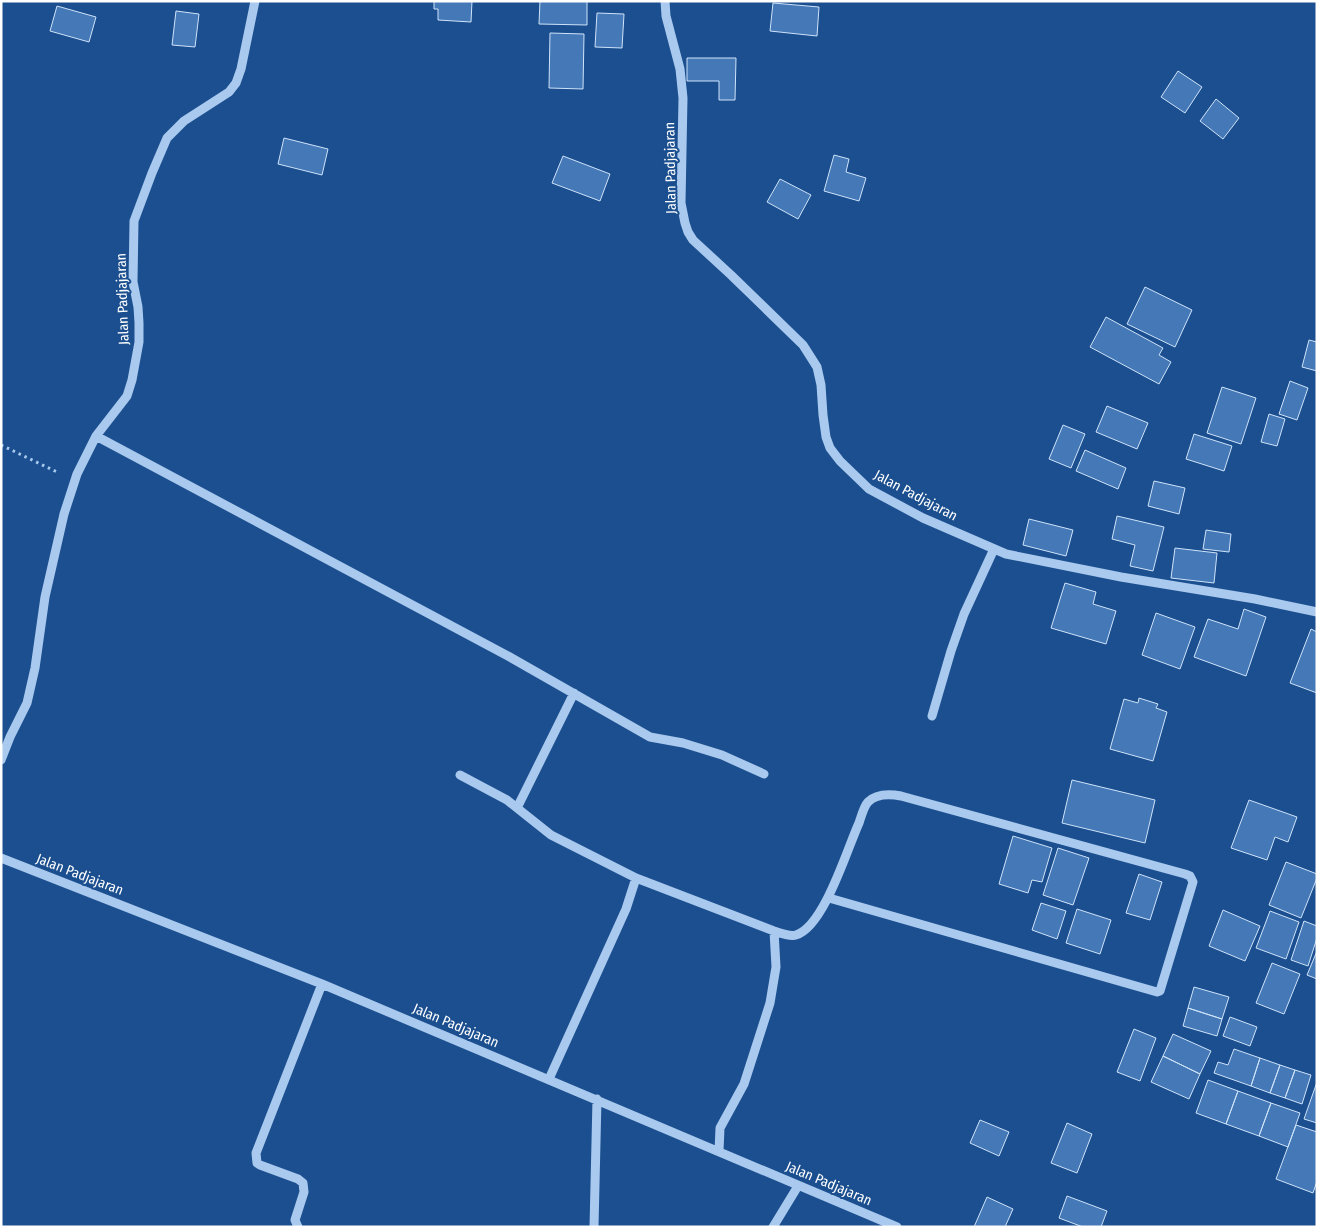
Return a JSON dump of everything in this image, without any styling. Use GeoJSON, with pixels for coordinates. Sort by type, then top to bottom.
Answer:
{"type":"FeatureCollection","features":[{"type":"Feature","properties":{"kind":"street","name":"Jalan Padjajaran"},"geometry":{"type":"LineString","coordinates":[[1,760],[26,703],[35,668],[44,597],[64,514],[75,480],[96,436],[127,396],[132,380],[139,342],[138,307],[133,282],[134,221],[167,138],[184,121],[229,92],[236,83],[241,69],[255,1]]}},
{"type":"Feature","properties":{"kind":"street","name":"Jalan Padjajaran"},"geometry":{"type":"LineString","coordinates":[[664,1],[680,70],[683,98],[681,203],[685,223],[693,240],[803,345],[817,367],[821,385],[822,415],[830,448],[840,461],[869,489],[923,518],[1006,554],[1121,577],[1255,599],[1317,612]]}},
{"type":"Feature","properties":{"kind":"street"},"geometry":{"type":"LineString","coordinates":[[96,436],[508,656],[650,737],[683,743],[722,755],[764,774]]}},
{"type":"Feature","properties":{"kind":"street"},"geometry":{"type":"LineString","coordinates":[[932,716],[964,614],[994,549]]}},
{"type":"Feature","properties":{"kind":"street"},"geometry":{"type":"LineString","coordinates":[[517,808],[574,693]]}},
{"type":"Feature","properties":{"kind":"street"},"geometry":{"type":"LineString","coordinates":[[460,775],[507,800],[551,835],[636,878],[774,932],[794,936],[802,933],[814,922],[829,898],[850,842],[868,802],[878,796],[889,794],[1185,874],[1190,876],[1193,882],[1160,991],[1157,992],[829,898]]}},
{"type":"Feature","properties":{"kind":"street","name":"Jalan Padjajaran"},"geometry":{"type":"LineString","coordinates":[[1,858],[322,984],[897,1227]]}},
{"type":"Feature","properties":{"kind":"street"},"geometry":{"type":"LineString","coordinates":[[549,1079],[626,909],[636,878]]}},
{"type":"Feature","properties":{"kind":"street"},"geometry":{"type":"LineString","coordinates":[[719,1151],[720,1128],[744,1084],[770,1003],[776,967],[774,932]]}},
{"type":"Feature","properties":{"kind":"street"},"geometry":{"type":"LineString","coordinates":[[298,1227],[295,1220],[304,1192],[303,1183],[298,1179],[260,1165],[257,1163],[256,1153],[322,984]]}},
{"type":"Feature","properties":{"kind":"street"},"geometry":{"type":"LineString","coordinates":[[594,1227],[597,1099]]}},
{"type":"Feature","properties":{"kind":"street"},"geometry":{"type":"LineString","coordinates":[[773,1227],[798,1186]]}},
{"type":"Feature","properties":{"kind":"path"},"geometry":{"type":"LineString","coordinates":[[1,445],[75,480]]}},
{"type":"Feature","properties":{"kind":"building"},"geometry":{"type":"Polygon","coordinates":[[[434,1],[472,1],[471,22],[438,20],[438,9],[434,9],[434,1]]]}},
{"type":"Feature","properties":{"kind":"building"},"geometry":{"type":"Polygon","coordinates":[[[540,1],[587,1],[587,25],[539,24],[540,1]]]}},
{"type":"Feature","properties":{"kind":"building"},"geometry":{"type":"Polygon","coordinates":[[[773,3],[819,7],[817,36],[770,31],[773,3]]]}},
{"type":"Feature","properties":{"kind":"building"},"geometry":{"type":"Polygon","coordinates":[[[57,6],[96,17],[89,42],[50,31],[57,6]]]}},
{"type":"Feature","properties":{"kind":"building"},"geometry":{"type":"Polygon","coordinates":[[[176,11],[199,14],[195,47],[172,45],[176,11]]]}},
{"type":"Feature","properties":{"kind":"building"},"geometry":{"type":"Polygon","coordinates":[[[597,13],[624,14],[622,48],[595,47],[597,13]]]}},
{"type":"Feature","properties":{"kind":"building"},"geometry":{"type":"Polygon","coordinates":[[[550,33],[584,34],[583,89],[549,88],[550,33]]]}},
{"type":"Feature","properties":{"kind":"building"},"geometry":{"type":"Polygon","coordinates":[[[687,58],[736,58],[735,100],[719,100],[719,81],[687,81],[687,58]]]}},
{"type":"Feature","properties":{"kind":"building"},"geometry":{"type":"Polygon","coordinates":[[[1178,71],[1202,87],[1185,113],[1161,97],[1178,71]]]}},
{"type":"Feature","properties":{"kind":"building"},"geometry":{"type":"Polygon","coordinates":[[[1216,99],[1239,118],[1223,139],[1200,121],[1216,99]]]}},
{"type":"Feature","properties":{"kind":"building"},"geometry":{"type":"Polygon","coordinates":[[[284,138],[328,149],[322,175],[278,164],[284,138]]]}},
{"type":"Feature","properties":{"kind":"building"},"geometry":{"type":"Polygon","coordinates":[[[834,155],[849,159],[846,172],[866,178],[859,201],[824,191],[834,155]]]}},
{"type":"Feature","properties":{"kind":"building"},"geometry":{"type":"Polygon","coordinates":[[[563,156],[610,174],[600,201],[552,183],[563,156]]]}},
{"type":"Feature","properties":{"kind":"building"},"geometry":{"type":"Polygon","coordinates":[[[780,179],[811,195],[798,219],[767,202],[780,179]]]}},
{"type":"Feature","properties":{"kind":"building"},"geometry":{"type":"Polygon","coordinates":[[[1145,287],[1192,310],[1175,347],[1127,324],[1145,287]]]}},
{"type":"Feature","properties":{"kind":"building"},"geometry":{"type":"Polygon","coordinates":[[[1106,317],[1163,348],[1159,355],[1171,362],[1159,384],[1090,347],[1106,317]]]}},
{"type":"Feature","properties":{"kind":"building"},"geometry":{"type":"Polygon","coordinates":[[[1309,340],[1317,342],[1317,371],[1302,367],[1309,340]]]}},
{"type":"Feature","properties":{"kind":"building"},"geometry":{"type":"Polygon","coordinates":[[[1290,381],[1308,388],[1297,420],[1279,414],[1290,381]]]}},
{"type":"Feature","properties":{"kind":"building"},"geometry":{"type":"Polygon","coordinates":[[[1222,387],[1256,398],[1241,444],[1207,433],[1222,387]]]}},
{"type":"Feature","properties":{"kind":"building"},"geometry":{"type":"Polygon","coordinates":[[[1107,406],[1148,423],[1137,449],[1096,432],[1107,406]]]}},
{"type":"Feature","properties":{"kind":"building"},"geometry":{"type":"Polygon","coordinates":[[[1269,414],[1285,419],[1277,446],[1261,442],[1269,414]]]}},
{"type":"Feature","properties":{"kind":"building"},"geometry":{"type":"Polygon","coordinates":[[[1063,425],[1085,434],[1071,468],[1049,459],[1063,425]]]}},
{"type":"Feature","properties":{"kind":"building"},"geometry":{"type":"Polygon","coordinates":[[[1194,434],[1232,446],[1224,471],[1186,459],[1194,434]]]}},
{"type":"Feature","properties":{"kind":"building"},"geometry":{"type":"Polygon","coordinates":[[[1085,450],[1126,468],[1118,489],[1076,471],[1085,450]]]}},
{"type":"Feature","properties":{"kind":"building"},"geometry":{"type":"Polygon","coordinates":[[[1154,481],[1185,488],[1179,514],[1148,506],[1154,481]]]}},
{"type":"Feature","properties":{"kind":"building"},"geometry":{"type":"Polygon","coordinates":[[[1117,516],[1164,527],[1153,571],[1130,566],[1135,545],[1112,539],[1117,516]]]}},
{"type":"Feature","properties":{"kind":"building"},"geometry":{"type":"Polygon","coordinates":[[[1029,519],[1073,530],[1066,556],[1023,545],[1029,519]]]}},
{"type":"Feature","properties":{"kind":"building"},"geometry":{"type":"Polygon","coordinates":[[[1206,530],[1231,534],[1229,552],[1203,549],[1206,530]]]}},
{"type":"Feature","properties":{"kind":"building"},"geometry":{"type":"Polygon","coordinates":[[[1175,548],[1217,553],[1214,583],[1171,578],[1175,548]]]}},
{"type":"Feature","properties":{"kind":"building"},"geometry":{"type":"Polygon","coordinates":[[[1065,583],[1096,592],[1093,604],[1116,611],[1106,644],[1051,628],[1065,583]]]}},
{"type":"Feature","properties":{"kind":"building"},"geometry":{"type":"Polygon","coordinates":[[[1244,609],[1266,617],[1246,676],[1194,657],[1208,619],[1238,629],[1244,609]]]}},
{"type":"Feature","properties":{"kind":"building"},"geometry":{"type":"Polygon","coordinates":[[[1156,613],[1195,627],[1180,669],[1142,655],[1156,613]]]}},
{"type":"Feature","properties":{"kind":"building"},"geometry":{"type":"Polygon","coordinates":[[[1311,629],[1317,632],[1317,693],[1290,683],[1311,629]]]}},
{"type":"Feature","properties":{"kind":"building"},"geometry":{"type":"Polygon","coordinates":[[[1139,698],[1158,704],[1156,708],[1167,712],[1153,761],[1110,749],[1124,699],[1138,703],[1139,698]]]}},
{"type":"Feature","properties":{"kind":"building"},"geometry":{"type":"Polygon","coordinates":[[[1072,780],[1155,800],[1145,843],[1062,823],[1072,780]]]}},
{"type":"Feature","properties":{"kind":"building"},"geometry":{"type":"Polygon","coordinates":[[[1249,800],[1297,817],[1288,842],[1275,837],[1267,860],[1231,848],[1249,800]]]}},
{"type":"Feature","properties":{"kind":"building"},"geometry":{"type":"Polygon","coordinates":[[[1013,836],[1052,848],[1042,882],[1032,880],[1028,893],[999,884],[1013,836]]]}},
{"type":"Feature","properties":{"kind":"building"},"geometry":{"type":"Polygon","coordinates":[[[1058,848],[1089,858],[1073,905],[1043,895],[1058,848]]]}},
{"type":"Feature","properties":{"kind":"building"},"geometry":{"type":"Polygon","coordinates":[[[1286,862],[1317,874],[1301,918],[1269,905],[1286,862]]]}},
{"type":"Feature","properties":{"kind":"building"},"geometry":{"type":"Polygon","coordinates":[[[1139,874],[1162,882],[1150,920],[1126,913],[1139,874]]]}},
{"type":"Feature","properties":{"kind":"building"},"geometry":{"type":"Polygon","coordinates":[[[1041,903],[1066,911],[1057,939],[1032,930],[1041,903]]]}},
{"type":"Feature","properties":{"kind":"building"},"geometry":{"type":"Polygon","coordinates":[[[1077,909],[1111,920],[1100,954],[1066,943],[1077,909]]]}},
{"type":"Feature","properties":{"kind":"building"},"geometry":{"type":"Polygon","coordinates":[[[1223,910],[1260,926],[1245,961],[1209,946],[1223,910]]]}},
{"type":"Feature","properties":{"kind":"building"},"geometry":{"type":"Polygon","coordinates":[[[1270,911],[1299,922],[1286,959],[1256,948],[1270,911]]]}},
{"type":"Feature","properties":{"kind":"building"},"geometry":{"type":"Polygon","coordinates":[[[1304,921],[1317,926],[1317,938],[1308,966],[1291,960],[1304,921]]]}},
{"type":"Feature","properties":{"kind":"building"},"geometry":{"type":"Polygon","coordinates":[[[1317,951],[1317,979],[1307,975],[1317,951]]]}},
{"type":"Feature","properties":{"kind":"building"},"geometry":{"type":"Polygon","coordinates":[[[1272,963],[1300,974],[1284,1014],[1256,1003],[1272,963]]]}},
{"type":"Feature","properties":{"kind":"building"},"geometry":{"type":"Polygon","coordinates":[[[1194,987],[1229,997],[1222,1019],[1188,1008],[1194,987]]]}},
{"type":"Feature","properties":{"kind":"building"},"geometry":{"type":"Polygon","coordinates":[[[1188,1008],[1222,1019],[1217,1036],[1183,1026],[1188,1008]]]}},
{"type":"Feature","properties":{"kind":"building"},"geometry":{"type":"Polygon","coordinates":[[[1230,1017],[1257,1027],[1250,1046],[1223,1036],[1230,1017]]]}},
{"type":"Feature","properties":{"kind":"building"},"geometry":{"type":"Polygon","coordinates":[[[1134,1029],[1156,1038],[1140,1081],[1117,1072],[1134,1029]]]}},
{"type":"Feature","properties":{"kind":"building"},"geometry":{"type":"Polygon","coordinates":[[[1173,1034],[1211,1051],[1200,1074],[1163,1056],[1173,1034]]]}},
{"type":"Feature","properties":{"kind":"building"},"geometry":{"type":"Polygon","coordinates":[[[1234,1049],[1260,1058],[1251,1086],[1214,1073],[1218,1062],[1228,1065],[1234,1049]]]}},
{"type":"Feature","properties":{"kind":"building"},"geometry":{"type":"Polygon","coordinates":[[[1163,1056],[1200,1074],[1189,1099],[1151,1082],[1163,1056]]]}},
{"type":"Feature","properties":{"kind":"building"},"geometry":{"type":"Polygon","coordinates":[[[1260,1058],[1280,1065],[1270,1093],[1251,1086],[1260,1058]]]}},
{"type":"Feature","properties":{"kind":"building"},"geometry":{"type":"Polygon","coordinates":[[[1280,1065],[1295,1070],[1285,1098],[1270,1093],[1280,1065]]]}},
{"type":"Feature","properties":{"kind":"building"},"geometry":{"type":"Polygon","coordinates":[[[1295,1070],[1311,1075],[1302,1104],[1285,1098],[1295,1070]]]}},
{"type":"Feature","properties":{"kind":"building"},"geometry":{"type":"Polygon","coordinates":[[[1208,1080],[1238,1091],[1226,1124],[1196,1113],[1208,1080]]]}},
{"type":"Feature","properties":{"kind":"building"},"geometry":{"type":"Polygon","coordinates":[[[1317,1082],[1317,1123],[1304,1119],[1317,1082]]]}},
{"type":"Feature","properties":{"kind":"building"},"geometry":{"type":"Polygon","coordinates":[[[1238,1091],[1271,1103],[1259,1136],[1226,1124],[1238,1091]]]}},
{"type":"Feature","properties":{"kind":"building"},"geometry":{"type":"Polygon","coordinates":[[[1271,1103],[1300,1113],[1288,1147],[1259,1136],[1271,1103]]]}},
{"type":"Feature","properties":{"kind":"building"},"geometry":{"type":"Polygon","coordinates":[[[980,1120],[1009,1132],[999,1156],[970,1143],[980,1120]]]}},
{"type":"Feature","properties":{"kind":"building"},"geometry":{"type":"Polygon","coordinates":[[[1067,1123],[1092,1134],[1077,1173],[1051,1163],[1067,1123]]]}},
{"type":"Feature","properties":{"kind":"building"},"geometry":{"type":"Polygon","coordinates":[[[1296,1125],[1317,1132],[1317,1181],[1313,1193],[1276,1179],[1296,1125]]]}},
{"type":"Feature","properties":{"kind":"building"},"geometry":{"type":"Polygon","coordinates":[[[1067,1196],[1107,1211],[1101,1227],[1083,1227],[1059,1218],[1067,1196]]]}},
{"type":"Feature","properties":{"kind":"building"},"geometry":{"type":"Polygon","coordinates":[[[987,1197],[1013,1209],[1005,1227],[974,1227],[987,1197]]]}}]}
